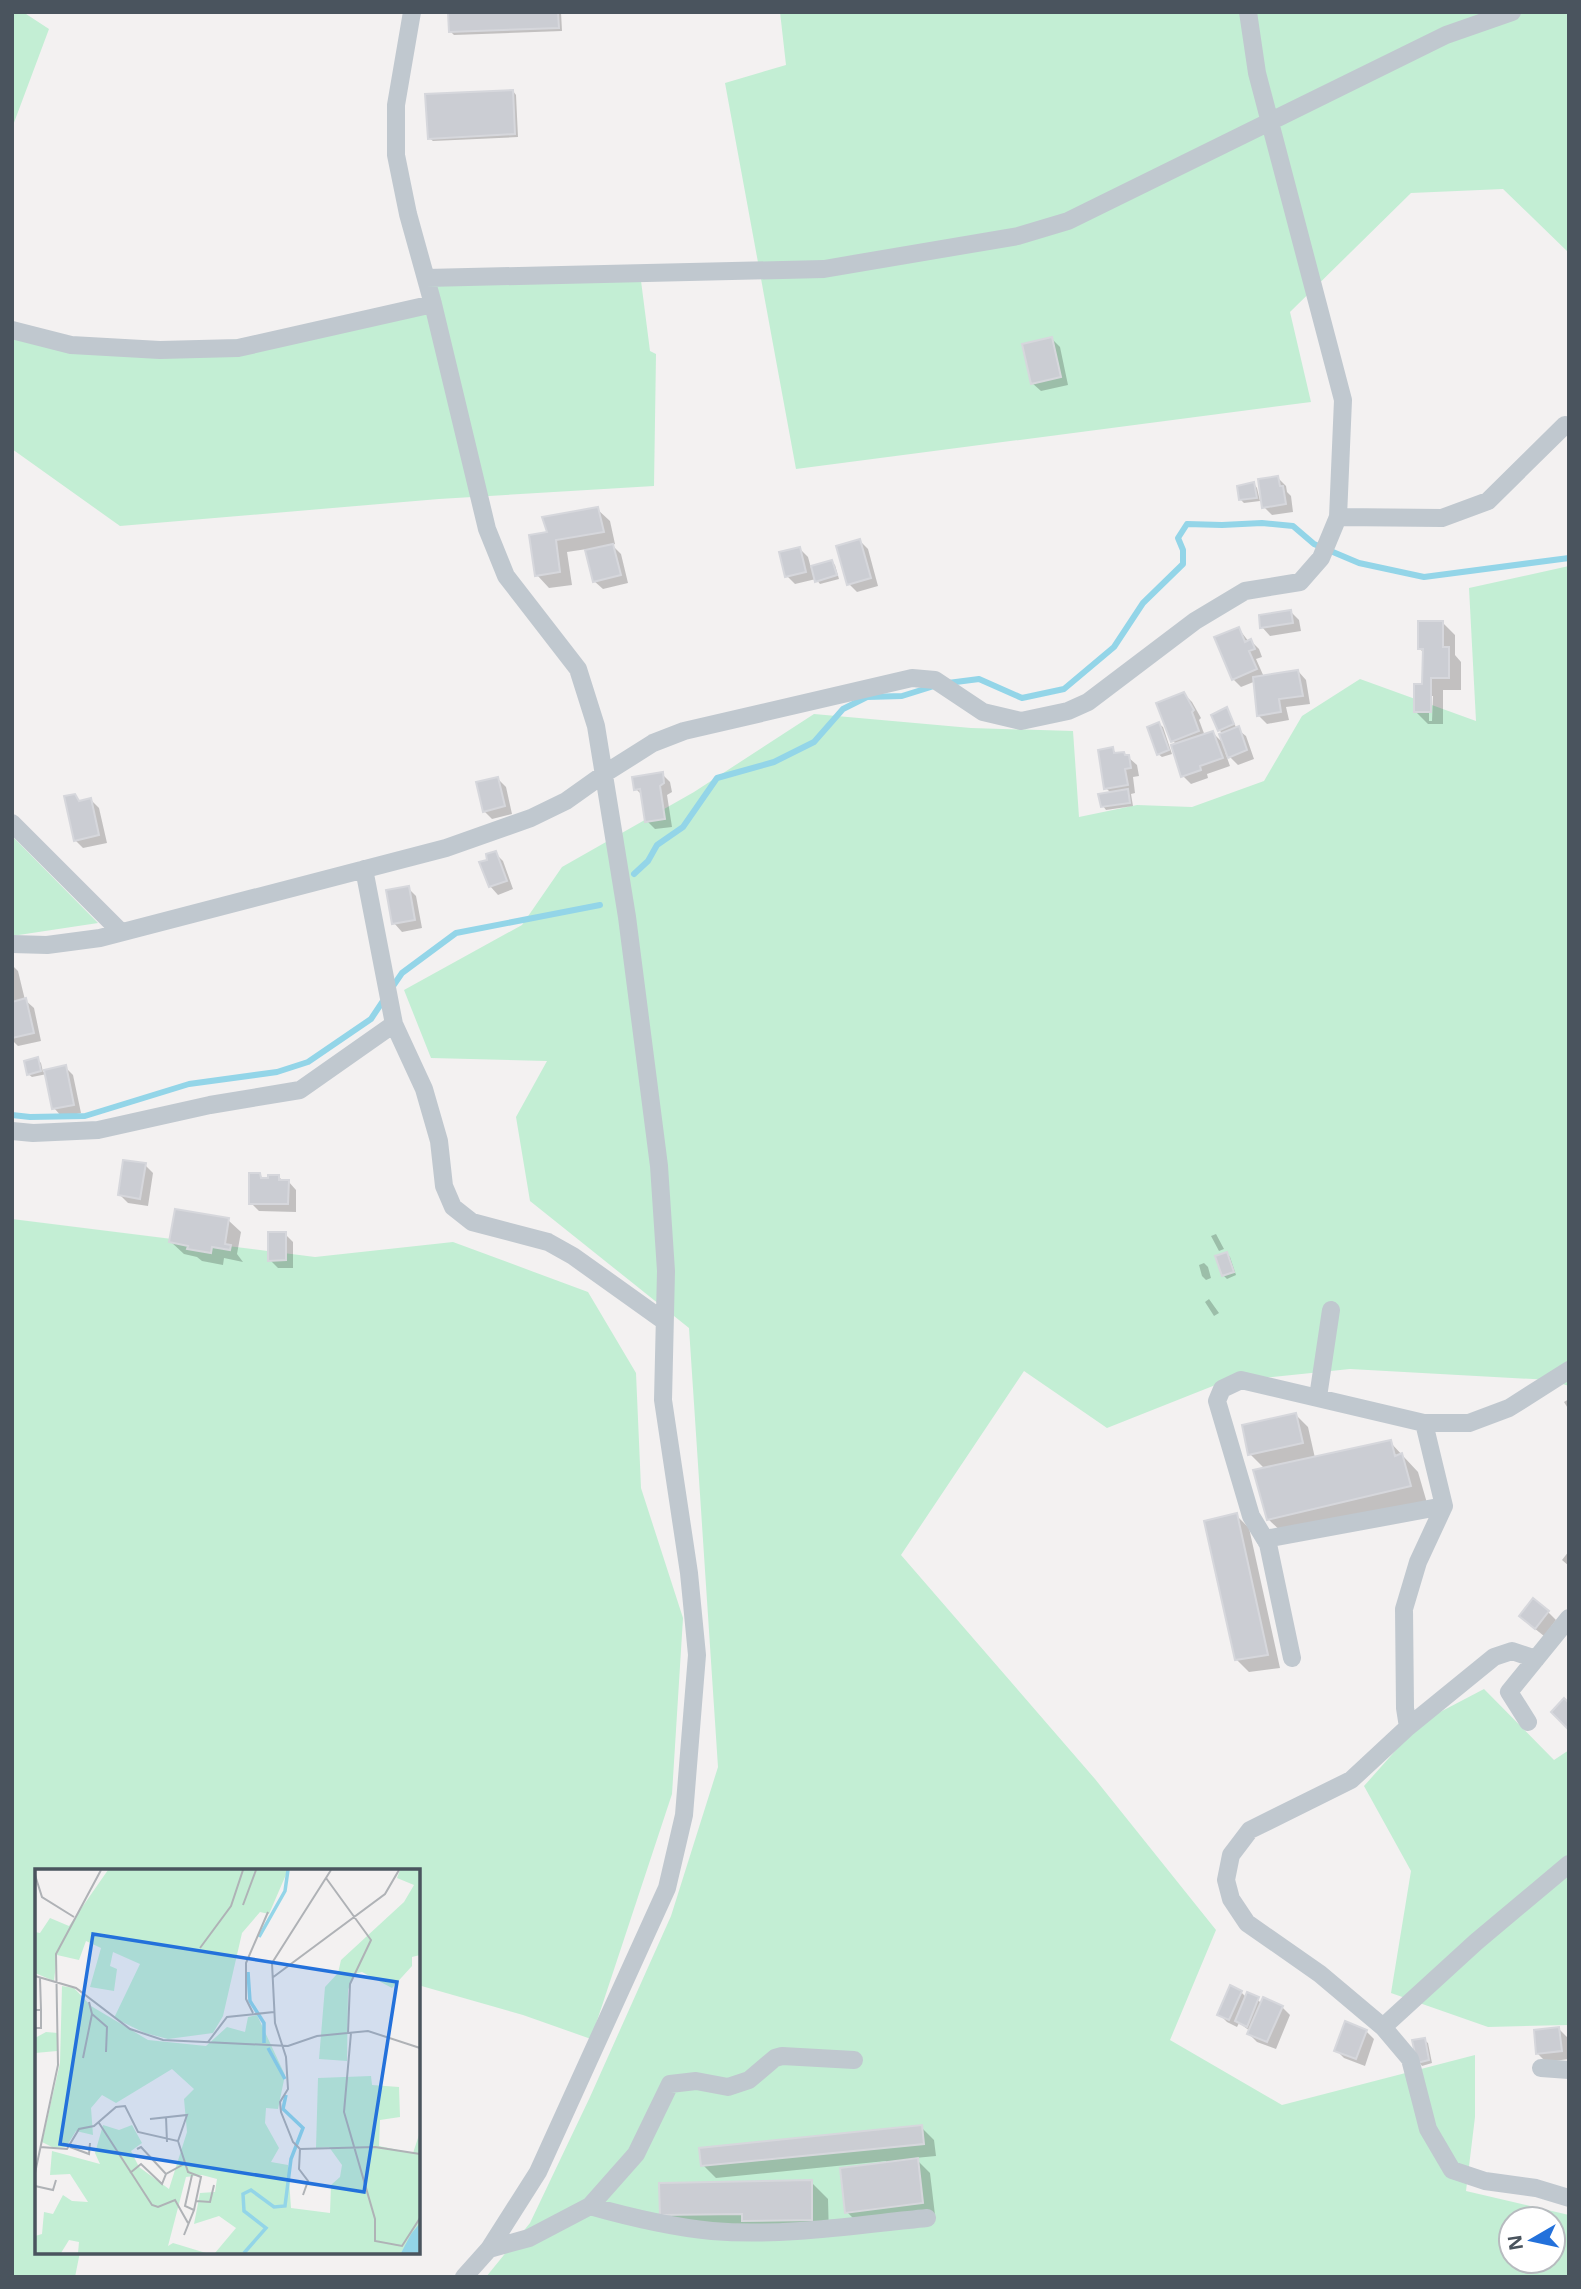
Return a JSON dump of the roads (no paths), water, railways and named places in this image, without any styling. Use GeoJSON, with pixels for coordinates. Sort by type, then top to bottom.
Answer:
{"type":"FeatureCollection","features":[{"type":"Feature","properties":{"kind":"street"},"geometry":{"type":"LineString","coordinates":[[412,12],[396,105],[396,155],[408,214],[488,529],[506,576],[578,669],[596,726],[627,917],[659,1166],[666,1271],[663,1400],[689,1573],[697,1655],[684,1815],[667,1888],[538,2172],[489,2249],[464,2277]]}},
{"type":"Feature","properties":{"kind":"street"},"geometry":{"type":"LineString","coordinates":[[12,944],[47,945],[100,937],[446,848],[531,818],[566,800],[653,743],[684,731],[912,678],[935,680],[983,712],[1021,721],[1068,711],[1088,702],[1195,621],[1245,590],[1300,582],[1321,558],[1338,517],[1343,400],[1257,73],[1248,12]]}},
{"type":"Feature","properties":{"kind":"street"},"geometry":{"type":"LineString","coordinates":[[426,278],[824,269],[1018,236],[1068,220],[1446,35],[1512,12]]}},
{"type":"Feature","properties":{"kind":"street"},"geometry":{"type":"LineString","coordinates":[[12,330],[71,345],[160,350],[238,348],[433,304]]}},
{"type":"Feature","properties":{"kind":"street"},"geometry":{"type":"LineString","coordinates":[[1338,517],[1441,519],[1488,500],[1565,425],[1569,426]]}},
{"type":"Feature","properties":{"kind":"street"},"geometry":{"type":"LineString","coordinates":[[12,823],[120,931]]}},
{"type":"Feature","properties":{"kind":"street"},"geometry":{"type":"LineString","coordinates":[[364,870],[394,1024],[424,1089],[439,1141],[444,1186],[453,1208],[472,1222],[548,1242],[573,1256],[664,1321]]}},
{"type":"Feature","properties":{"kind":"street"},"geometry":{"type":"LineString","coordinates":[[12,1131],[33,1133],[98,1130],[210,1105],[300,1090],[394,1024]]}},
{"type":"Feature","properties":{"kind":"street"},"geometry":{"type":"LineString","coordinates":[[1318,1397],[1331,1310]]}},
{"type":"Feature","properties":{"kind":"street"},"geometry":{"type":"LineString","coordinates":[[1292,1658],[1268,1544],[1251,1516],[1217,1401],[1222,1389],[1241,1380],[1424,1423],[1469,1423],[1509,1408],[1569,1370]]}},
{"type":"Feature","properties":{"kind":"street"},"geometry":{"type":"LineString","coordinates":[[1408,1727],[1405,1708],[1404,1609],[1418,1562],[1444,1506],[1424,1423]]}},
{"type":"Feature","properties":{"kind":"street"},"geometry":{"type":"LineString","coordinates":[[1265,1539],[1444,1506]]}},
{"type":"Feature","properties":{"kind":"street"},"geometry":{"type":"LineString","coordinates":[[1528,1722],[1509,1692],[1569,1618]]}},
{"type":"Feature","properties":{"kind":"street"},"geometry":{"type":"LineString","coordinates":[[1536,1658],[1512,1651],[1494,1657],[1408,1727],[1351,1780],[1250,1830],[1231,1855],[1226,1880],[1231,1899],[1247,1923],[1320,1974],[1383,2027],[1410,2059],[1428,2130],[1452,2170],[1485,2181],[1536,2188],[1569,2198]]}},
{"type":"Feature","properties":{"kind":"street"},"geometry":{"type":"LineString","coordinates":[[1383,2027],[1476,1942],[1569,1864]]}},
{"type":"Feature","properties":{"kind":"street"},"geometry":{"type":"LineString","coordinates":[[489,2249],[528,2238],[590,2206],[636,2154],[670,2084],[696,2081],[728,2087],[748,2080],[775,2058],[782,2056],[854,2060]]}},
{"type":"Feature","properties":{"kind":"street"},"geometry":{"type":"LineString","coordinates":[[1541,2068],[1569,2070]]}},
{"type":"Feature","properties":{"kind":"street"},"geometry":{"type":"LineString","coordinates":[[590,2206],[631,2217],[711,2231],[798,2232],[927,2218]]}},
{"type":"Feature","properties":{"kind":"waterway"},"geometry":{"type":"LineString","coordinates":[[948,683],[979,679],[1022,698],[1064,689],[1114,647],[1143,603],[1183,564],[1183,550],[1178,538],[1187,524],[1262,523],[1293,526],[1314,544],[1359,563],[1424,577],[1569,558]]}},
{"type":"Feature","properties":{"kind":"waterway"},"geometry":{"type":"LineString","coordinates":[[634,874],[648,861],[657,845],[683,827],[717,778],[774,762],[814,742],[843,709],[867,697],[902,696],[934,686]]}},
{"type":"Feature","properties":{"kind":"waterway"},"geometry":{"type":"LineString","coordinates":[[391,989],[402,973],[456,933],[600,905]]}},
{"type":"Feature","properties":{"kind":"waterway"},"geometry":{"type":"LineString","coordinates":[[12,1115],[85,1116],[189,1084],[277,1072],[308,1062],[371,1019],[385,998]]}}]}
